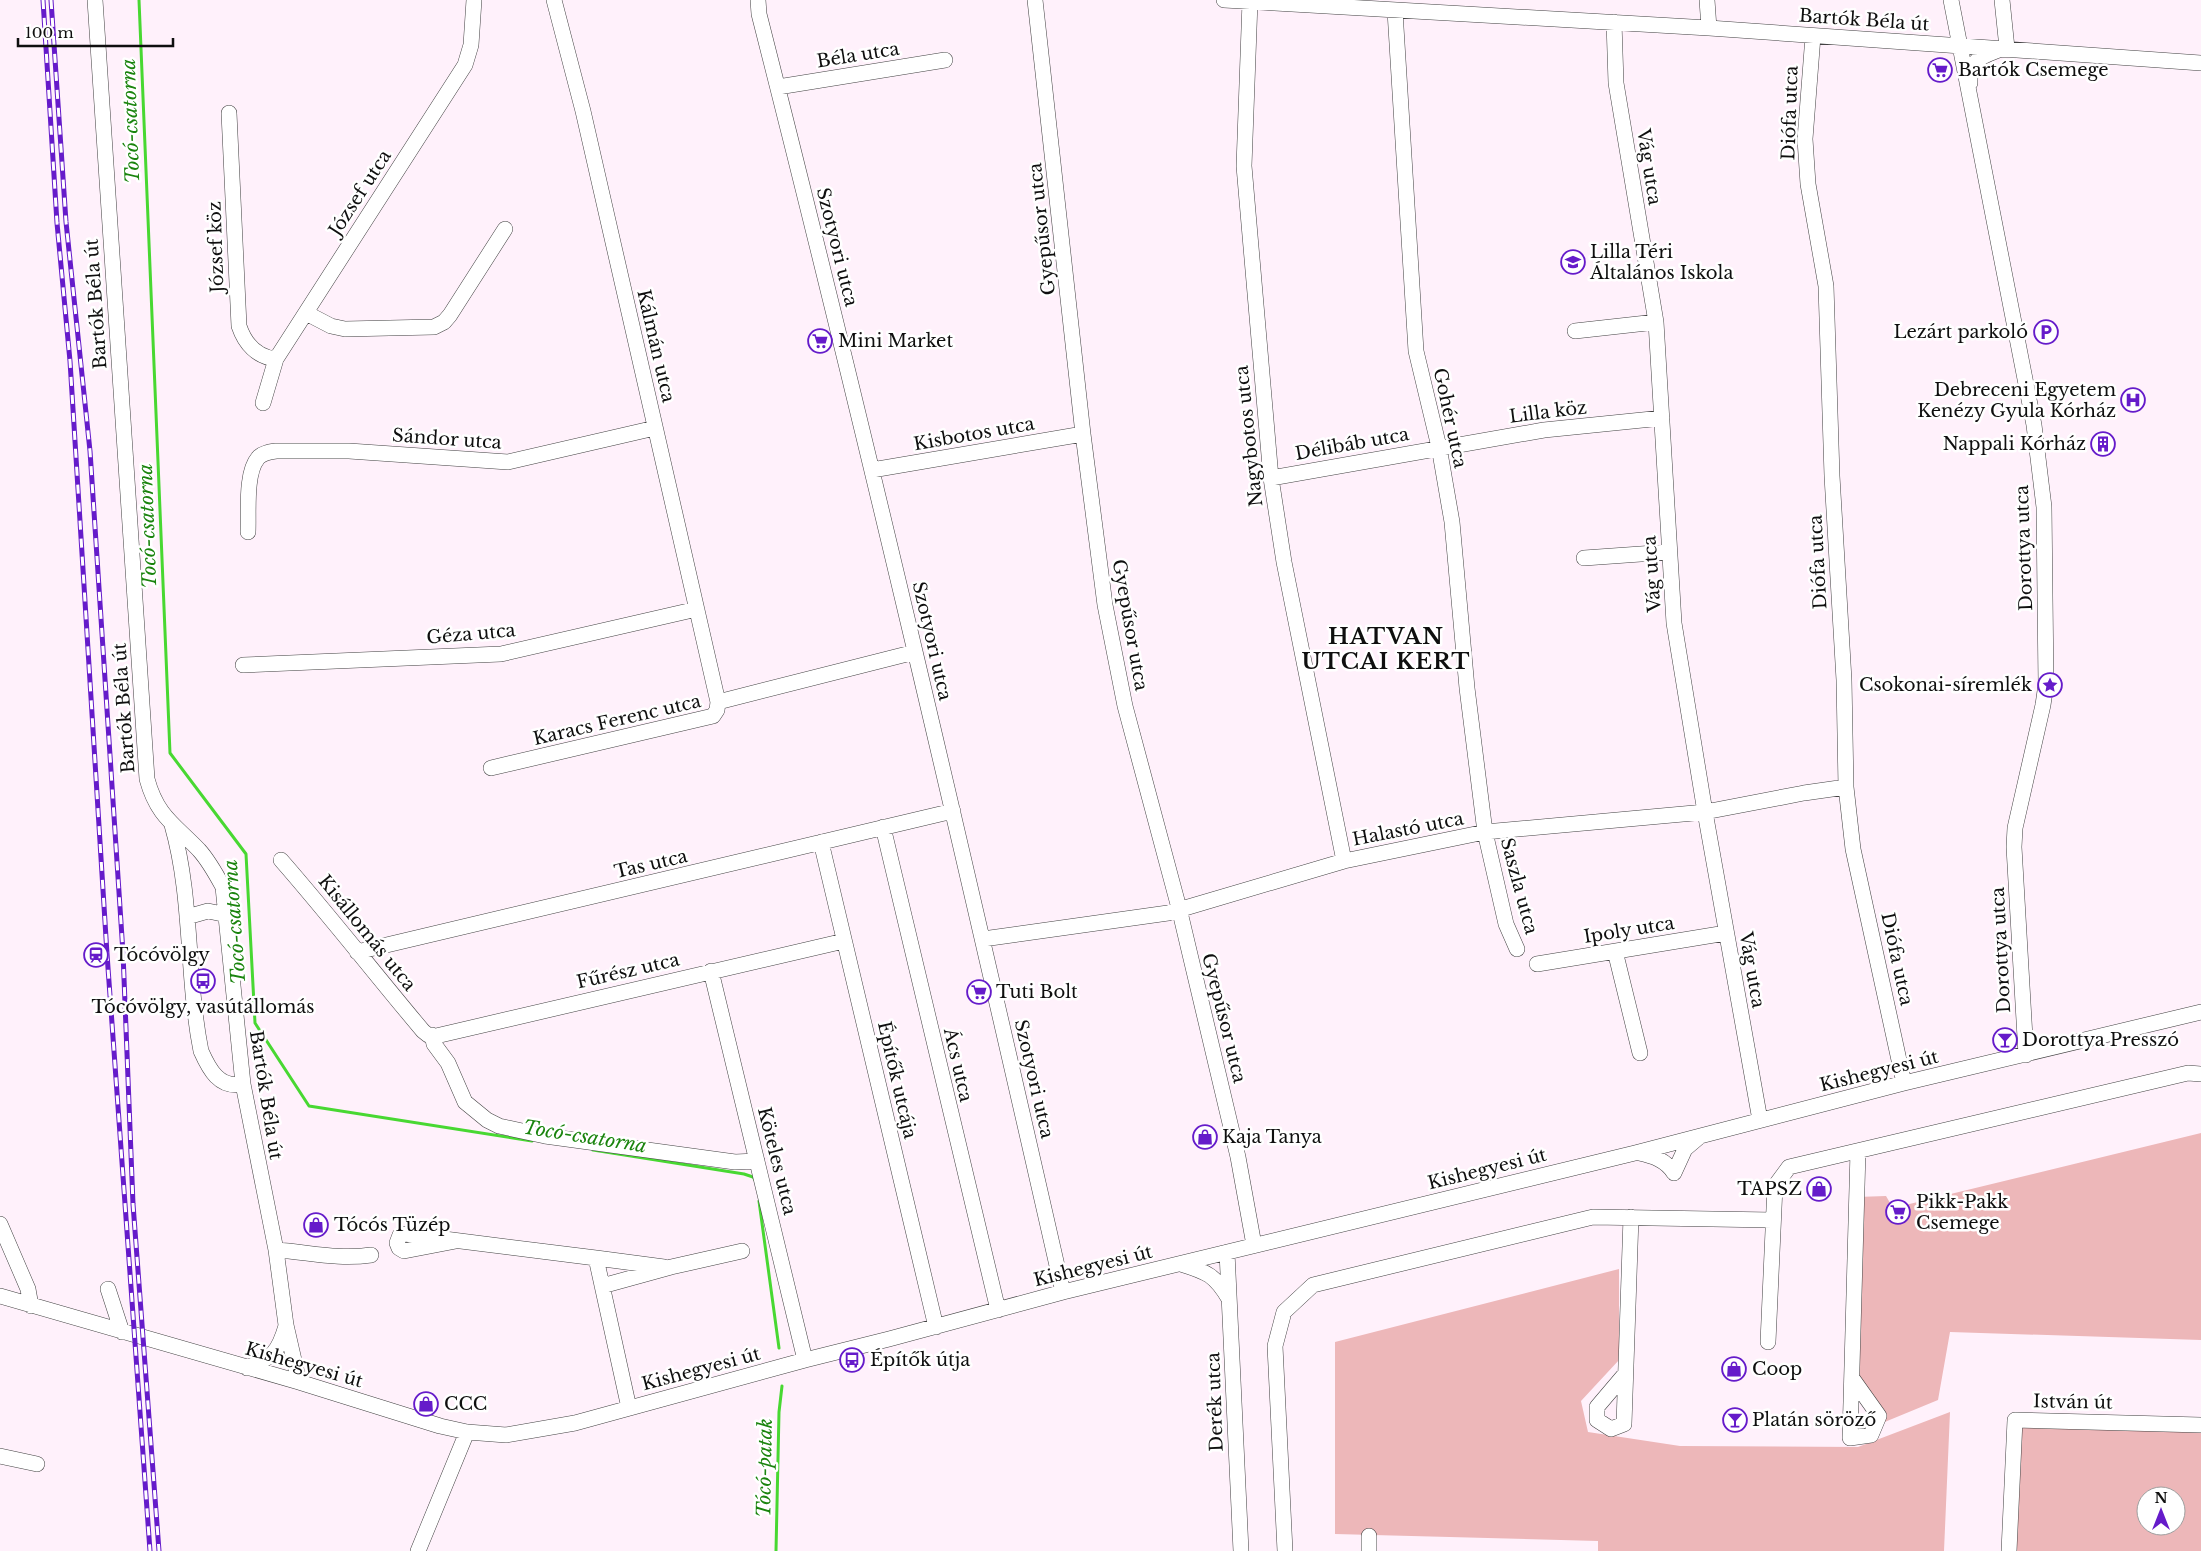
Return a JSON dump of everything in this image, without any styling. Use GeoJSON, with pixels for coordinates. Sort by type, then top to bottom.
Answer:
{"type":"FeatureCollection","features":[{"type":"Feature","properties":{"kind":"street","name":"Bartók Béla út"},"geometry":{"type":"LineString","coordinates":[[95,0],[147,778],[152,797],[162,814],[200,851],[213,868],[223,886],[243,1084],[276,1250],[286,1325],[298,1382]]}},
{"type":"Feature","properties":{"kind":"street","name":"József utca"},"geometry":{"type":"LineString","coordinates":[[263,403],[276,359],[465,65],[471,45],[474,0]]}},
{"type":"Feature","properties":{"kind":"street","name":"Kálmán utca"},"geometry":{"type":"LineString","coordinates":[[554,0],[583,110],[718,702]]}},
{"type":"Feature","properties":{"kind":"street","name":"Szotyori utca"},"geometry":{"type":"LineString","coordinates":[[758,0],[953,811],[1063,1292]]}},
{"type":"Feature","properties":{"kind":"street","name":"Gyepűsor utca"},"geometry":{"type":"LineString","coordinates":[[1036,0],[1083,434],[1105,605],[1125,706],[1179,908],[1238,1156],[1254,1245]]}},
{"type":"Feature","properties":{"kind":"street","name":"Bartók Béla út"},"geometry":{"type":"LineString","coordinates":[[1224,0],[1395,11],[1414,6],[1614,22],[2201,63]]}},
{"type":"Feature","properties":{"kind":"street"},"geometry":{"type":"LineString","coordinates":[[1707,0],[1709,28]]}},
{"type":"Feature","properties":{"kind":"street","name":"Dorottya utca"},"geometry":{"type":"LineString","coordinates":[[1951,0],[1958,45],[2034,425],[2044,507],[2046,684],[2044,705],[2015,828],[2014,847],[2026,1054]]}},
{"type":"Feature","properties":{"kind":"street"},"geometry":{"type":"LineString","coordinates":[[1970,102],[1972,64],[1980,58],[2005,48],[2002,0]]}},
{"type":"Feature","properties":{"kind":"street","name":"Nagybotos utca"},"geometry":{"type":"LineString","coordinates":[[1250,1],[1244,166],[1271,478],[1284,562],[1344,861]]}},
{"type":"Feature","properties":{"kind":"street","name":"Gohér utca"},"geometry":{"type":"LineString","coordinates":[[1395,11],[1416,351],[1439,447],[1452,522],[1467,688],[1486,832]]}},
{"type":"Feature","properties":{"kind":"street","name":"Vág utca"},"geometry":{"type":"LineString","coordinates":[[1614,22],[1616,83],[1656,322],[1674,623],[1705,812],[1760,1120]]}},
{"type":"Feature","properties":{"kind":"street","name":"Diófa utca"},"geometry":{"type":"LineString","coordinates":[[1813,36],[1805,139],[1808,184],[1826,286],[1832,476],[1844,680],[1846,788],[1853,849],[1904,1083]]}},
{"type":"Feature","properties":{"kind":"street","name":"Béla utca"},"geometry":{"type":"LineString","coordinates":[[778,87],[944,60]]}},
{"type":"Feature","properties":{"kind":"street","name":"József köz"},"geometry":{"type":"LineString","coordinates":[[229,113],[239,326],[246,343],[267,358],[276,359]]}},
{"type":"Feature","properties":{"kind":"street"},"geometry":{"type":"LineString","coordinates":[[306,313],[331,326],[345,329],[434,327],[444,322],[450,315],[505,229]]}},
{"type":"Feature","properties":{"kind":"street"},"geometry":{"type":"LineString","coordinates":[[1575,331],[1656,322]]}},
{"type":"Feature","properties":{"kind":"street","name":"Lilla köz"},"geometry":{"type":"LineString","coordinates":[[1439,447],[1544,430],[1662,418]]}},
{"type":"Feature","properties":{"kind":"street","name":"Sándor utca"},"geometry":{"type":"LineString","coordinates":[[248,532],[250,480],[258,458],[265,453],[349,450],[508,462],[655,428]]}},
{"type":"Feature","properties":{"kind":"street","name":"Kisbotos utca"},"geometry":{"type":"LineString","coordinates":[[872,470],[1083,434]]}},
{"type":"Feature","properties":{"kind":"street","name":"Délibáb utca"},"geometry":{"type":"LineString","coordinates":[[1271,478],[1439,447]]}},
{"type":"Feature","properties":{"kind":"street"},"geometry":{"type":"LineString","coordinates":[[1584,558],[1669,552]]}},
{"type":"Feature","properties":{"kind":"street","name":"Géza utca"},"geometry":{"type":"LineString","coordinates":[[243,665],[501,654],[697,609]]}},
{"type":"Feature","properties":{"kind":"street","name":"Karacs Ferenc utca"},"geometry":{"type":"LineString","coordinates":[[491,768],[713,716],[717,710],[718,702],[915,652]]}},
{"type":"Feature","properties":{"kind":"street","name":"Halastó utca"},"geometry":{"type":"LineString","coordinates":[[983,939],[1168,913],[1179,908],[1344,861],[1486,832],[1705,812],[1804,793],[1846,788]]}},
{"type":"Feature","properties":{"kind":"street","name":"Tas utca"},"geometry":{"type":"LineString","coordinates":[[357,952],[953,811]]}},
{"type":"Feature","properties":{"kind":"street"},"geometry":{"type":"LineString","coordinates":[[171,824],[181,856],[195,1012],[202,1051],[207,1064],[218,1079],[224,1083],[243,1084]]}},
{"type":"Feature","properties":{"kind":"street","name":"Ács utca"},"geometry":{"type":"LineString","coordinates":[[883,827],[998,1310]]}},
{"type":"Feature","properties":{"kind":"street","name":"Saszla utca"},"geometry":{"type":"LineString","coordinates":[[1486,832],[1506,924],[1517,949]]}},
{"type":"Feature","properties":{"kind":"street","name":"Építők utcája"},"geometry":{"type":"LineString","coordinates":[[821,842],[936,1327]]}},
{"type":"Feature","properties":{"kind":"street","name":"Kisállomás utca"},"geometry":{"type":"LineString","coordinates":[[281,860],[357,952],[428,1033],[448,1063],[465,1102],[486,1120],[499,1126],[545,1136],[735,1162],[758,1161]]}},
{"type":"Feature","properties":{"kind":"street"},"geometry":{"type":"LineString","coordinates":[[187,916],[208,911],[227,915]]}},
{"type":"Feature","properties":{"kind":"street","name":"Ipoly utca"},"geometry":{"type":"LineString","coordinates":[[1537,964],[1726,933]]}},
{"type":"Feature","properties":{"kind":"street","name":"Fűrész utca"},"geometry":{"type":"LineString","coordinates":[[428,1033],[450,1033],[844,941]]}},
{"type":"Feature","properties":{"kind":"street"},"geometry":{"type":"LineString","coordinates":[[1615,951],[1640,1052]]}},
{"type":"Feature","properties":{"kind":"street","name":"Köteles utca"},"geometry":{"type":"LineString","coordinates":[[711,971],[805,1360]]}},
{"type":"Feature","properties":{"kind":"street","name":"Kishegyesi út"},"geometry":{"type":"LineString","coordinates":[[0,1296],[298,1382],[440,1426],[467,1432],[506,1435],[539,1431],[1063,1292],[1635,1153],[1904,1083],[2201,1012]]}},
{"type":"Feature","properties":{"kind":"street"},"geometry":{"type":"LineString","coordinates":[[1768,1342],[1775,1186],[1789,1167],[2188,1073],[2201,1074]]}},
{"type":"Feature","properties":{"kind":"street"},"geometry":{"type":"LineString","coordinates":[[1635,1153],[1652,1156],[1667,1165],[1674,1173],[1685,1149],[1702,1136]]}},
{"type":"Feature","properties":{"kind":"street"},"geometry":{"type":"LineString","coordinates":[[1852,1378],[1858,1151]]}},
{"type":"Feature","properties":{"kind":"street"},"geometry":{"type":"LineString","coordinates":[[1285,1551],[1275,1346],[1284,1312],[1313,1285],[1593,1217],[1772,1220]]}},
{"type":"Feature","properties":{"kind":"street"},"geometry":{"type":"LineString","coordinates":[[1625,1374],[1631,1218]]}},
{"type":"Feature","properties":{"kind":"street"},"geometry":{"type":"LineString","coordinates":[[0,1224],[28,1288],[31,1306]]}},
{"type":"Feature","properties":{"kind":"street"},"geometry":{"type":"LineString","coordinates":[[456,1241],[671,1267]]}},
{"type":"Feature","properties":{"kind":"street"},"geometry":{"type":"LineString","coordinates":[[276,1250],[296,1251],[333,1258],[371,1255]]}},
{"type":"Feature","properties":{"kind":"street"},"geometry":{"type":"LineString","coordinates":[[602,1286],[671,1267],[742,1251]]}},
{"type":"Feature","properties":{"kind":"street","name":"Derék utca"},"geometry":{"type":"LineString","coordinates":[[1226,1252],[1230,1300],[1241,1551]]}},
{"type":"Feature","properties":{"kind":"street"},"geometry":{"type":"LineString","coordinates":[[596,1258],[629,1408]]}},
{"type":"Feature","properties":{"kind":"street"},"geometry":{"type":"LineString","coordinates":[[630,1262],[630,1278]]}},
{"type":"Feature","properties":{"kind":"street"},"geometry":{"type":"LineString","coordinates":[[1180,1264],[1211,1274],[1219,1282],[1230,1300]]}},
{"type":"Feature","properties":{"kind":"street"},"geometry":{"type":"LineString","coordinates":[[108,1289],[122,1332]]}},
{"type":"Feature","properties":{"kind":"street"},"geometry":{"type":"LineString","coordinates":[[247,1368],[270,1358],[279,1348],[286,1325]]}},
{"type":"Feature","properties":{"kind":"street","name":"István út"},"geometry":{"type":"LineString","coordinates":[[2009,1551],[2015,1420],[2201,1425]]}},
{"type":"Feature","properties":{"kind":"street"},"geometry":{"type":"LineString","coordinates":[[418,1551],[467,1432]]}},
{"type":"Feature","properties":{"kind":"street"},"geometry":{"type":"LineString","coordinates":[[0,1456],[37,1464]]}},
{"type":"Feature","properties":{"kind":"street"},"geometry":{"type":"LineString","coordinates":[[1369,1536],[1369,1551]]}},
{"type":"Feature","properties":{"kind":"shaded area"},"geometry":{"type":"Polygon","coordinates":[[[2201,1133],[2201,1340],[1950,1332],[1938,1400],[1875,1426],[1852,1378],[1857,1197],[1886,1196],[1893,1208],[2201,1133]]]}},
{"type":"Feature","properties":{"kind":"shaded area"},"geometry":{"type":"Polygon","coordinates":[[[1619,1269],[1619,1360],[1581,1401],[1588,1432],[1680,1446],[1858,1447],[1950,1412],[1944,1551],[1598,1551],[1598,1541],[1335,1534],[1335,1342],[1619,1269]]]}},
{"type":"Feature","properties":{"kind":"shaded area"},"geometry":{"type":"Polygon","coordinates":[[[2015,1420],[2201,1425],[2201,1551],[2009,1551],[2015,1420]]]}},
{"type":"Feature","properties":{"kind":"waterway","name":"Tocó-csatorna"},"geometry":{"type":"LineString","coordinates":[[139,0],[170,753],[246,854],[255,1023],[309,1106],[532,1141]]}},
{"type":"Feature","properties":{"kind":"waterway","name":"Tocó-csatorna"},"geometry":{"type":"LineString","coordinates":[[593,1150],[744,1174],[753,1177],[755,1180]]}},
{"type":"Feature","properties":{"kind":"waterway","name":"Tocó-csatorna"},"geometry":{"type":"LineString","coordinates":[[759,1201],[779,1348]]}},
{"type":"Feature","properties":{"kind":"waterway","name":"Tócó-patak"},"geometry":{"type":"LineString","coordinates":[[776,1551],[779,1412],[782,1386]]}},
{"type":"Feature","properties":{"kind":"railway"},"geometry":{"type":"LineString","coordinates":[[43,0],[57,223],[70,361],[107,954],[150,1551]]}},
{"type":"Feature","properties":{"kind":"railway"},"geometry":{"type":"LineString","coordinates":[[51,0],[66,222],[90,451],[123,953],[133,1204],[159,1551]]}},
{"type":"Feature","properties":{"kind":"place","name":"Bartók Csemege"},"geometry":{"type":"Point","coordinates":[1940,70]}},
{"type":"Feature","properties":{"kind":"place","name":"Lilla Téri Általános Iskola"},"geometry":{"type":"Point","coordinates":[1573,262]}},
{"type":"Feature","properties":{"kind":"place","name":"Lezárt parkoló"},"geometry":{"type":"Point","coordinates":[2046,332]}},
{"type":"Feature","properties":{"kind":"place","name":"Mini Market"},"geometry":{"type":"Point","coordinates":[820,341]}},
{"type":"Feature","properties":{"kind":"place","name":"Debreceni Egyetem Kenézy Gyula Kórház"},"geometry":{"type":"Point","coordinates":[2133,400]}},
{"type":"Feature","properties":{"kind":"place","name":"Nappali Kórház"},"geometry":{"type":"Point","coordinates":[2103,444]}},
{"type":"Feature","properties":{"kind":"place","name":"Csokonai-síremlék"},"geometry":{"type":"Point","coordinates":[2050,685]}},
{"type":"Feature","properties":{"kind":"place","name":"Tócóvölgy"},"geometry":{"type":"Point","coordinates":[96,955]}},
{"type":"Feature","properties":{"kind":"place","name":"Tócóvölgy, vasútállomás"},"geometry":{"type":"Point","coordinates":[203,981]}},
{"type":"Feature","properties":{"kind":"place","name":"Tuti Bolt"},"geometry":{"type":"Point","coordinates":[979,992]}},
{"type":"Feature","properties":{"kind":"place","name":"Dorottya Presszó"},"geometry":{"type":"Point","coordinates":[2005,1040]}},
{"type":"Feature","properties":{"kind":"place","name":"Kaja Tanya"},"geometry":{"type":"Point","coordinates":[1205,1137]}},
{"type":"Feature","properties":{"kind":"place","name":"TAPSZ"},"geometry":{"type":"Point","coordinates":[1819,1189]}},
{"type":"Feature","properties":{"kind":"place","name":"Pikk-Pakk Csemege"},"geometry":{"type":"Point","coordinates":[1898,1212]}},
{"type":"Feature","properties":{"kind":"place","name":"Tócós Tüzép"},"geometry":{"type":"Point","coordinates":[316,1225]}},
{"type":"Feature","properties":{"kind":"place","name":"Építők útja"},"geometry":{"type":"Point","coordinates":[852,1360]}},
{"type":"Feature","properties":{"kind":"place","name":"Coop"},"geometry":{"type":"Point","coordinates":[1734,1369]}},
{"type":"Feature","properties":{"kind":"place","name":"CCC"},"geometry":{"type":"Point","coordinates":[426,1404]}},
{"type":"Feature","properties":{"kind":"place","name":"Platán söröző"},"geometry":{"type":"Point","coordinates":[1735,1420]}},
{"type":"Feature","properties":{"kind":"district","name":"HATVAN UTCAI KERT"},"geometry":{"type":"Point","coordinates":[1386,648]}}]}
